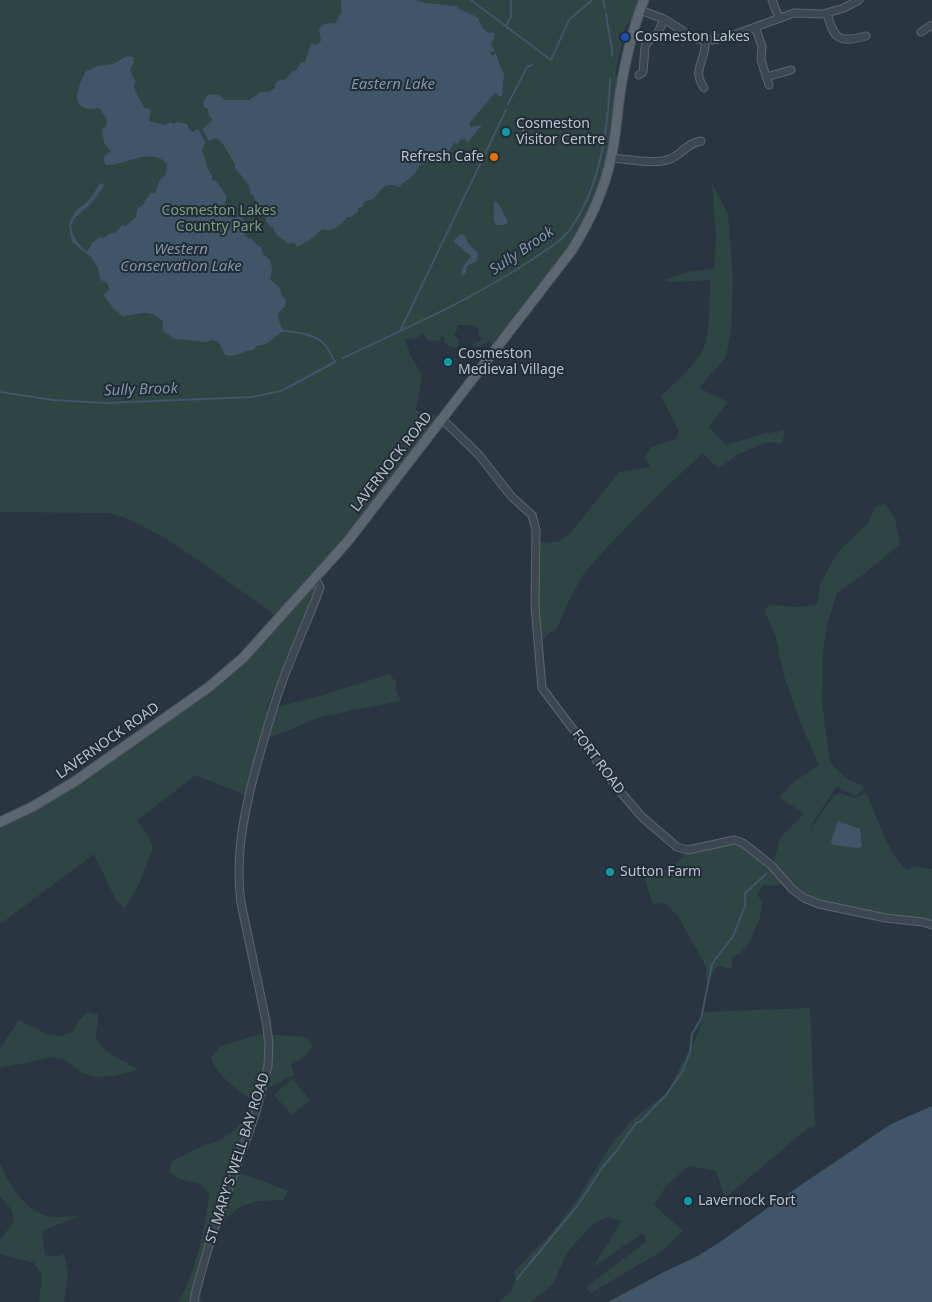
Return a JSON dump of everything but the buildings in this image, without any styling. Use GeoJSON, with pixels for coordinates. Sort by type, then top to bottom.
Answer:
{"type":"FeatureCollection","features":[{"type":"Feature","properties":{"kind":"main road","name":"LAVERNOCK ROAD"},"geometry":{"type":"LineString","coordinates":[[0,822],[53,796],[209,687],[243,658],[360,526],[572,250],[595,207],[611,158],[625,68],[633,32],[644,0]]}},
{"type":"Feature","properties":{"kind":"street"},"geometry":{"type":"LineString","coordinates":[[772,0],[779,18]]}},
{"type":"Feature","properties":{"kind":"street"},"geometry":{"type":"LineString","coordinates":[[640,10],[664,19],[691,36],[705,40],[720,39],[798,12],[827,13],[844,8],[859,0]]}},
{"type":"Feature","properties":{"kind":"street"},"geometry":{"type":"LineString","coordinates":[[827,13],[834,34],[848,40],[866,36]]}},
{"type":"Feature","properties":{"kind":"street"},"geometry":{"type":"LineString","coordinates":[[639,75],[643,72],[644,47],[658,33],[664,19]]}},
{"type":"Feature","properties":{"kind":"street"},"geometry":{"type":"LineString","coordinates":[[921,32],[932,25]]}},
{"type":"Feature","properties":{"kind":"street"},"geometry":{"type":"LineString","coordinates":[[755,27],[762,46],[761,60],[768,81],[791,70]]}},
{"type":"Feature","properties":{"kind":"street"},"geometry":{"type":"LineString","coordinates":[[704,88],[700,82],[698,72],[703,58],[705,40]]}},
{"type":"Feature","properties":{"kind":"street"},"geometry":{"type":"LineString","coordinates":[[611,158],[665,160],[676,156],[690,144],[701,141]]}},
{"type":"Feature","properties":{"kind":"street","name":"FORT ROAD"},"geometry":{"type":"LineString","coordinates":[[442,420],[478,455],[510,496],[532,515],[536,530],[535,606],[542,688],[617,788],[642,817],[677,847],[688,850],[734,840],[743,843],[771,865],[792,889],[804,898],[819,904],[886,918],[923,922],[932,925]]}},
{"type":"Feature","properties":{"kind":"street","name":"ST MARY'S WELL BAY ROAD"},"geometry":{"type":"LineString","coordinates":[[194,1302],[194,1294],[211,1238],[264,1089],[268,1066],[269,1044],[266,1021],[241,903],[239,852],[249,794],[264,737],[280,688],[317,596],[320,586],[315,579]]}},
{"type":"Feature","properties":{"kind":"green space","name":"Cosmeston Lakes Country Park"},"geometry":{"type":"Polygon","coordinates":[[[0,0],[639,0],[632,21],[626,25],[615,73],[619,81],[611,143],[598,195],[574,241],[493,347],[490,341],[480,346],[474,346],[483,338],[479,336],[479,329],[469,325],[457,325],[457,330],[453,334],[459,340],[457,348],[451,347],[444,342],[445,337],[441,336],[439,342],[436,340],[429,341],[422,333],[417,338],[405,339],[411,357],[422,375],[416,410],[440,417],[345,539],[275,615],[162,536],[131,520],[109,513],[0,512],[0,0]]]}},
{"type":"Feature","properties":{"kind":"green space"},"geometry":{"type":"Polygon","coordinates":[[[712,183],[728,214],[733,278],[731,329],[726,357],[699,388],[728,402],[709,427],[726,445],[763,434],[785,430],[782,443],[767,442],[739,454],[719,468],[702,454],[664,489],[584,573],[568,602],[557,628],[541,640],[537,604],[537,543],[558,542],[570,534],[619,472],[650,467],[645,457],[651,447],[676,439],[679,431],[661,396],[689,369],[703,350],[710,306],[710,280],[671,282],[663,280],[688,272],[714,268],[716,237],[712,183]]]}},
{"type":"Feature","properties":{"kind":"green space"},"geometry":{"type":"Polygon","coordinates":[[[885,504],[895,519],[900,544],[864,574],[837,593],[827,625],[823,653],[822,702],[830,763],[847,779],[865,787],[855,796],[837,786],[814,820],[811,828],[834,796],[840,793],[855,798],[866,793],[889,845],[900,864],[907,870],[915,866],[932,869],[932,923],[917,917],[887,915],[817,900],[794,886],[773,865],[780,838],[804,814],[779,797],[794,782],[819,765],[801,724],[784,676],[775,634],[764,610],[770,605],[797,607],[817,605],[820,585],[838,552],[869,522],[875,507],[885,504]]]}},
{"type":"Feature","properties":{"kind":"green space"},"geometry":{"type":"Polygon","coordinates":[[[313,586],[317,589],[266,710],[324,695],[389,674],[396,682],[396,691],[401,701],[323,716],[269,738],[251,799],[196,775],[137,820],[148,836],[153,848],[139,884],[125,909],[116,900],[94,854],[0,924],[0,825],[57,798],[230,675],[313,586]]]}},
{"type":"Feature","properties":{"kind":"green space"},"geometry":{"type":"Polygon","coordinates":[[[663,840],[687,854],[734,842],[742,844],[784,884],[763,885],[757,894],[762,902],[760,918],[749,943],[741,953],[732,957],[730,969],[719,966],[715,968],[710,980],[706,980],[706,966],[678,916],[665,903],[653,904],[645,880],[647,870],[654,866],[668,871],[685,855],[676,851],[663,840]]]}},
{"type":"Feature","properties":{"kind":"green space"},"geometry":{"type":"Polygon","coordinates":[[[810,1008],[815,1127],[808,1128],[725,1198],[716,1171],[689,1166],[666,1186],[654,1205],[683,1231],[662,1251],[591,1293],[586,1287],[647,1241],[643,1233],[593,1267],[622,1221],[608,1217],[595,1222],[567,1252],[554,1282],[545,1291],[530,1302],[499,1302],[512,1290],[516,1278],[513,1272],[550,1235],[578,1198],[611,1145],[632,1120],[666,1094],[697,1036],[704,1012],[810,1008]]]}},
{"type":"Feature","properties":{"kind":"green space"},"geometry":{"type":"Polygon","coordinates":[[[88,1012],[98,1014],[96,1037],[98,1042],[114,1056],[139,1070],[113,1076],[95,1077],[83,1073],[64,1059],[53,1057],[0,1068],[0,1049],[19,1020],[47,1034],[61,1036],[73,1032],[80,1019],[88,1012]]]}},
{"type":"Feature","properties":{"kind":"green space"},"geometry":{"type":"Polygon","coordinates":[[[261,1034],[306,1037],[313,1046],[305,1056],[291,1065],[294,1075],[268,1088],[270,1072],[264,1071],[250,1114],[247,1113],[250,1099],[222,1076],[211,1058],[220,1046],[261,1034]]]}},
{"type":"Feature","properties":{"kind":"green space"},"geometry":{"type":"Polygon","coordinates":[[[292,1079],[310,1100],[292,1115],[274,1095],[292,1079]]]}},
{"type":"Feature","properties":{"kind":"green space"},"geometry":{"type":"Polygon","coordinates":[[[246,1117],[249,1118],[233,1170],[288,1191],[283,1200],[257,1201],[239,1207],[223,1221],[207,1265],[200,1300],[203,1302],[178,1302],[184,1293],[199,1250],[209,1193],[198,1183],[179,1179],[169,1171],[172,1161],[198,1148],[219,1141],[235,1130],[246,1117]]]}},
{"type":"Feature","properties":{"kind":"green space"},"geometry":{"type":"Polygon","coordinates":[[[0,1163],[13,1188],[33,1210],[51,1217],[79,1216],[42,1231],[45,1255],[57,1257],[64,1254],[68,1271],[64,1302],[39,1302],[42,1275],[34,1263],[0,1254],[0,1239],[14,1222],[11,1209],[0,1196],[0,1163]]]}},
{"type":"Feature","properties":{"kind":"water","name":"Eastern Lake"},"geometry":{"type":"Polygon","coordinates":[[[341,0],[416,0],[425,3],[456,6],[475,16],[484,29],[494,34],[491,45],[495,51],[490,52],[492,56],[496,53],[504,74],[502,96],[498,96],[495,93],[470,122],[469,125],[471,127],[482,125],[467,143],[466,140],[461,139],[458,144],[454,143],[446,156],[436,158],[419,166],[412,176],[400,187],[385,186],[374,198],[364,202],[362,207],[358,208],[358,212],[351,217],[347,217],[333,229],[322,229],[311,239],[297,247],[294,242],[288,244],[277,235],[272,226],[270,227],[266,221],[266,216],[261,212],[253,195],[250,193],[249,185],[235,168],[235,164],[223,144],[216,138],[209,141],[202,129],[212,119],[203,102],[211,94],[218,95],[226,100],[249,100],[261,92],[269,92],[275,88],[275,84],[278,81],[286,79],[294,70],[296,71],[301,62],[305,62],[311,44],[316,45],[321,41],[319,29],[325,24],[336,23],[339,15],[342,13],[341,0]]]}},
{"type":"Feature","properties":{"kind":"water","name":"Western Conservation Lake"},"geometry":{"type":"Polygon","coordinates":[[[127,56],[133,57],[134,63],[131,71],[136,82],[134,85],[144,108],[149,109],[151,112],[149,121],[164,125],[171,122],[173,124],[178,122],[187,124],[190,131],[193,132],[198,129],[206,143],[202,152],[208,170],[212,175],[212,180],[216,181],[227,197],[223,209],[225,215],[232,218],[241,216],[246,223],[244,232],[246,237],[252,239],[261,247],[263,254],[270,260],[272,269],[270,279],[280,288],[281,295],[286,300],[285,307],[278,315],[283,331],[266,344],[256,346],[253,350],[237,355],[225,355],[217,341],[206,342],[175,339],[163,331],[163,322],[158,317],[149,313],[123,316],[115,310],[104,296],[109,290],[108,284],[100,279],[98,268],[92,258],[72,242],[69,224],[75,211],[93,195],[99,184],[102,183],[104,185],[91,203],[73,220],[72,224],[72,232],[85,251],[88,250],[97,238],[107,237],[108,234],[115,233],[122,225],[126,226],[136,217],[137,209],[143,205],[150,193],[155,193],[159,181],[166,175],[167,164],[161,159],[154,157],[137,158],[113,165],[106,165],[103,158],[111,151],[104,143],[102,129],[106,126],[107,119],[99,108],[88,109],[82,107],[77,98],[85,72],[97,66],[113,64],[127,56]]]}},
{"type":"Feature","properties":{"kind":"water"},"geometry":{"type":"Polygon","coordinates":[[[494,201],[498,203],[508,222],[504,225],[497,225],[494,222],[494,201]]]}},
{"type":"Feature","properties":{"kind":"water"},"geometry":{"type":"Polygon","coordinates":[[[461,234],[465,236],[468,243],[478,253],[477,261],[467,266],[466,273],[463,276],[461,274],[463,267],[471,256],[454,242],[461,234]]]}},
{"type":"Feature","properties":{"kind":"water"},"geometry":{"type":"Polygon","coordinates":[[[838,821],[860,829],[862,847],[833,845],[831,841],[838,821]]]}},
{"type":"Feature","properties":{"kind":"water"},"geometry":{"type":"Polygon","coordinates":[[[932,1106],[932,1302],[608,1302],[696,1257],[891,1124],[932,1106]]]}},
{"type":"Feature","properties":{"kind":"waterway"},"geometry":{"type":"LineString","coordinates":[[471,0],[551,60],[569,20],[592,0]]}},
{"type":"Feature","properties":{"kind":"waterway"},"geometry":{"type":"LineString","coordinates":[[506,26],[511,17],[511,0]]}},
{"type":"Feature","properties":{"kind":"waterway"},"geometry":{"type":"LineString","coordinates":[[603,0],[605,8]]}},
{"type":"Feature","properties":{"kind":"waterway","name":"Sully Brook"},"geometry":{"type":"LineString","coordinates":[[606,14],[612,56]]}},
{"type":"Feature","properties":{"kind":"waterway"},"geometry":{"type":"LineString","coordinates":[[508,104],[527,67],[532,65]]}},
{"type":"Feature","properties":{"kind":"waterway","name":"Sully Brook"},"geometry":{"type":"LineString","coordinates":[[343,358],[440,312],[487,287],[533,259],[569,231],[583,209],[601,155],[605,136],[610,79]]}},
{"type":"Feature","properties":{"kind":"waterway"},"geometry":{"type":"LineString","coordinates":[[400,331],[506,110]]}},
{"type":"Feature","properties":{"kind":"waterway","name":"Sully Brook"},"geometry":{"type":"LineString","coordinates":[[0,392],[53,400],[105,403],[252,397],[281,391],[335,362],[325,345],[316,338],[306,334],[283,331]]}},
{"type":"Feature","properties":{"kind":"waterway"},"geometry":{"type":"LineString","coordinates":[[517,1279],[578,1205],[602,1168],[636,1123],[640,1122],[666,1095],[682,1072],[690,1052],[692,1034],[701,1019],[712,964],[733,936],[745,906],[745,893],[766,874]]}},
{"type":"Feature","properties":{"kind":"railway"},"geometry":{"type":"LineString","coordinates":[[523,131],[524,126]]}},
{"type":"Feature","properties":{"kind":"place","name":"Cosmeston Lakes"},"geometry":{"type":"Point","coordinates":[625,37]}},
{"type":"Feature","properties":{"kind":"place","name":"Cosmeston Visitor Centre"},"geometry":{"type":"Point","coordinates":[506,132]}},
{"type":"Feature","properties":{"kind":"place","name":"Refresh Cafe"},"geometry":{"type":"Point","coordinates":[494,157]}},
{"type":"Feature","properties":{"kind":"place","name":"Cosmeston Medieval Village"},"geometry":{"type":"Point","coordinates":[448,362]}},
{"type":"Feature","properties":{"kind":"place","name":"Sutton Farm"},"geometry":{"type":"Point","coordinates":[610,872]}},
{"type":"Feature","properties":{"kind":"place","name":"Lavernock Fort"},"geometry":{"type":"Point","coordinates":[688,1201]}}]}
